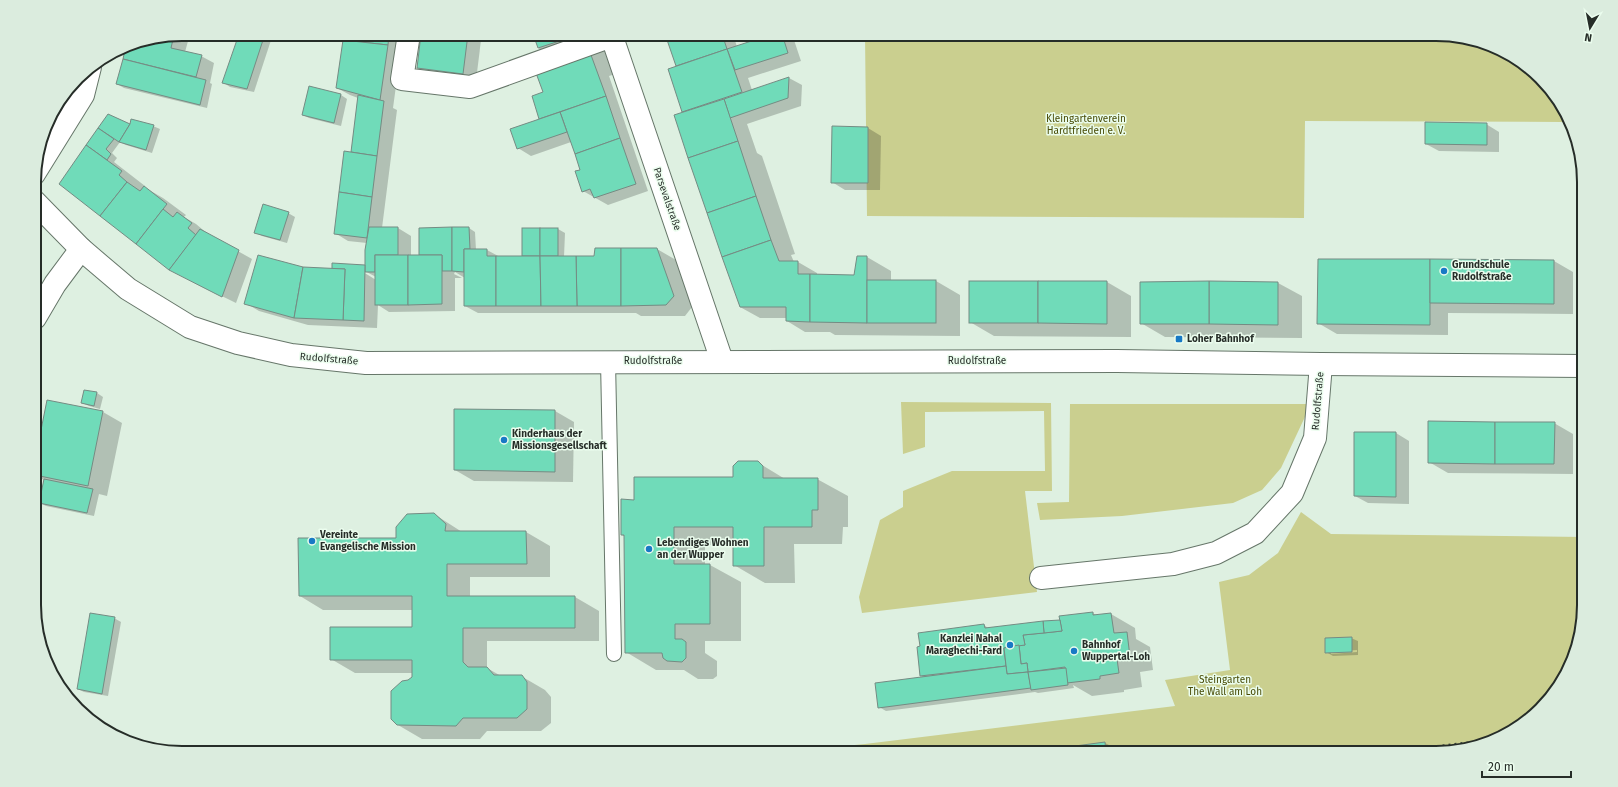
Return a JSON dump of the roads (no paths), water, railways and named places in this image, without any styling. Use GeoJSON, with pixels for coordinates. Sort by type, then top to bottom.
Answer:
{"type":"FeatureCollection","features":[{"type":"Feature","properties":{"kind":"street","name":"Parsevalstraße"},"geometry":{"type":"LineString","coordinates":[[407,41],[402,79],[470,87],[595,41]]}},
{"type":"Feature","properties":{"kind":"street","name":"Parsevalstraße"},"geometry":{"type":"LineString","coordinates":[[613,41],[722,361]]}},
{"type":"Feature","properties":{"kind":"street"},"geometry":{"type":"LineString","coordinates":[[43,160],[83,95],[87,77]]}},
{"type":"Feature","properties":{"kind":"street","name":"Rudolfstraße"},"geometry":{"type":"LineString","coordinates":[[41,208],[81,249],[128,289],[190,327],[238,343],[291,355],[366,363],[608,361],[1117,361],[1577,366]]}},
{"type":"Feature","properties":{"kind":"street"},"geometry":{"type":"LineString","coordinates":[[41,308],[55,284],[81,249]]}},
{"type":"Feature","properties":{"kind":"street","name":"Rudolfstraße"},"geometry":{"type":"LineString","coordinates":[[1041,578],[1173,564],[1216,553],[1255,533],[1292,494],[1315,438],[1321,364]]}},
{"type":"Feature","properties":{"kind":"lane"},"geometry":{"type":"LineString","coordinates":[[608,361],[614,654]]}},
{"type":"Feature","properties":{"kind":"railway"},"geometry":{"type":"LineString","coordinates":[[1442,746],[1459,744]]}},
{"type":"Feature","properties":{"kind":"place","name":"Grundschule Rudolfstraße"},"geometry":{"type":"Point","coordinates":[1444,271]}},
{"type":"Feature","properties":{"kind":"place","name":"Loher Bahnhof"},"geometry":{"type":"Point","coordinates":[1179,339]}},
{"type":"Feature","properties":{"kind":"place","name":"Kinderhaus der Missionsgesellschaft"},"geometry":{"type":"Point","coordinates":[504,440]}},
{"type":"Feature","properties":{"kind":"place","name":"Vereinte Evangelische Mission"},"geometry":{"type":"Point","coordinates":[312,541]}},
{"type":"Feature","properties":{"kind":"place","name":"Lebendiges Wohnen an der Wupper"},"geometry":{"type":"Point","coordinates":[649,549]}},
{"type":"Feature","properties":{"kind":"place","name":"Kanzlei Nahal Maraghechi-Fard"},"geometry":{"type":"Point","coordinates":[1010,645]}},
{"type":"Feature","properties":{"kind":"place","name":"Bahnhof Wuppertal-Loh"},"geometry":{"type":"Point","coordinates":[1074,651]}},
{"type":"Feature","properties":{"kind":"park label","name":"Kleingartenverein Hardtfrieden e. V."},"geometry":{"type":"Point","coordinates":[1086,124]}},
{"type":"Feature","properties":{"kind":"park label","name":"Steingarten The Wall am Loh"},"geometry":{"type":"Point","coordinates":[1225,686]}}]}
